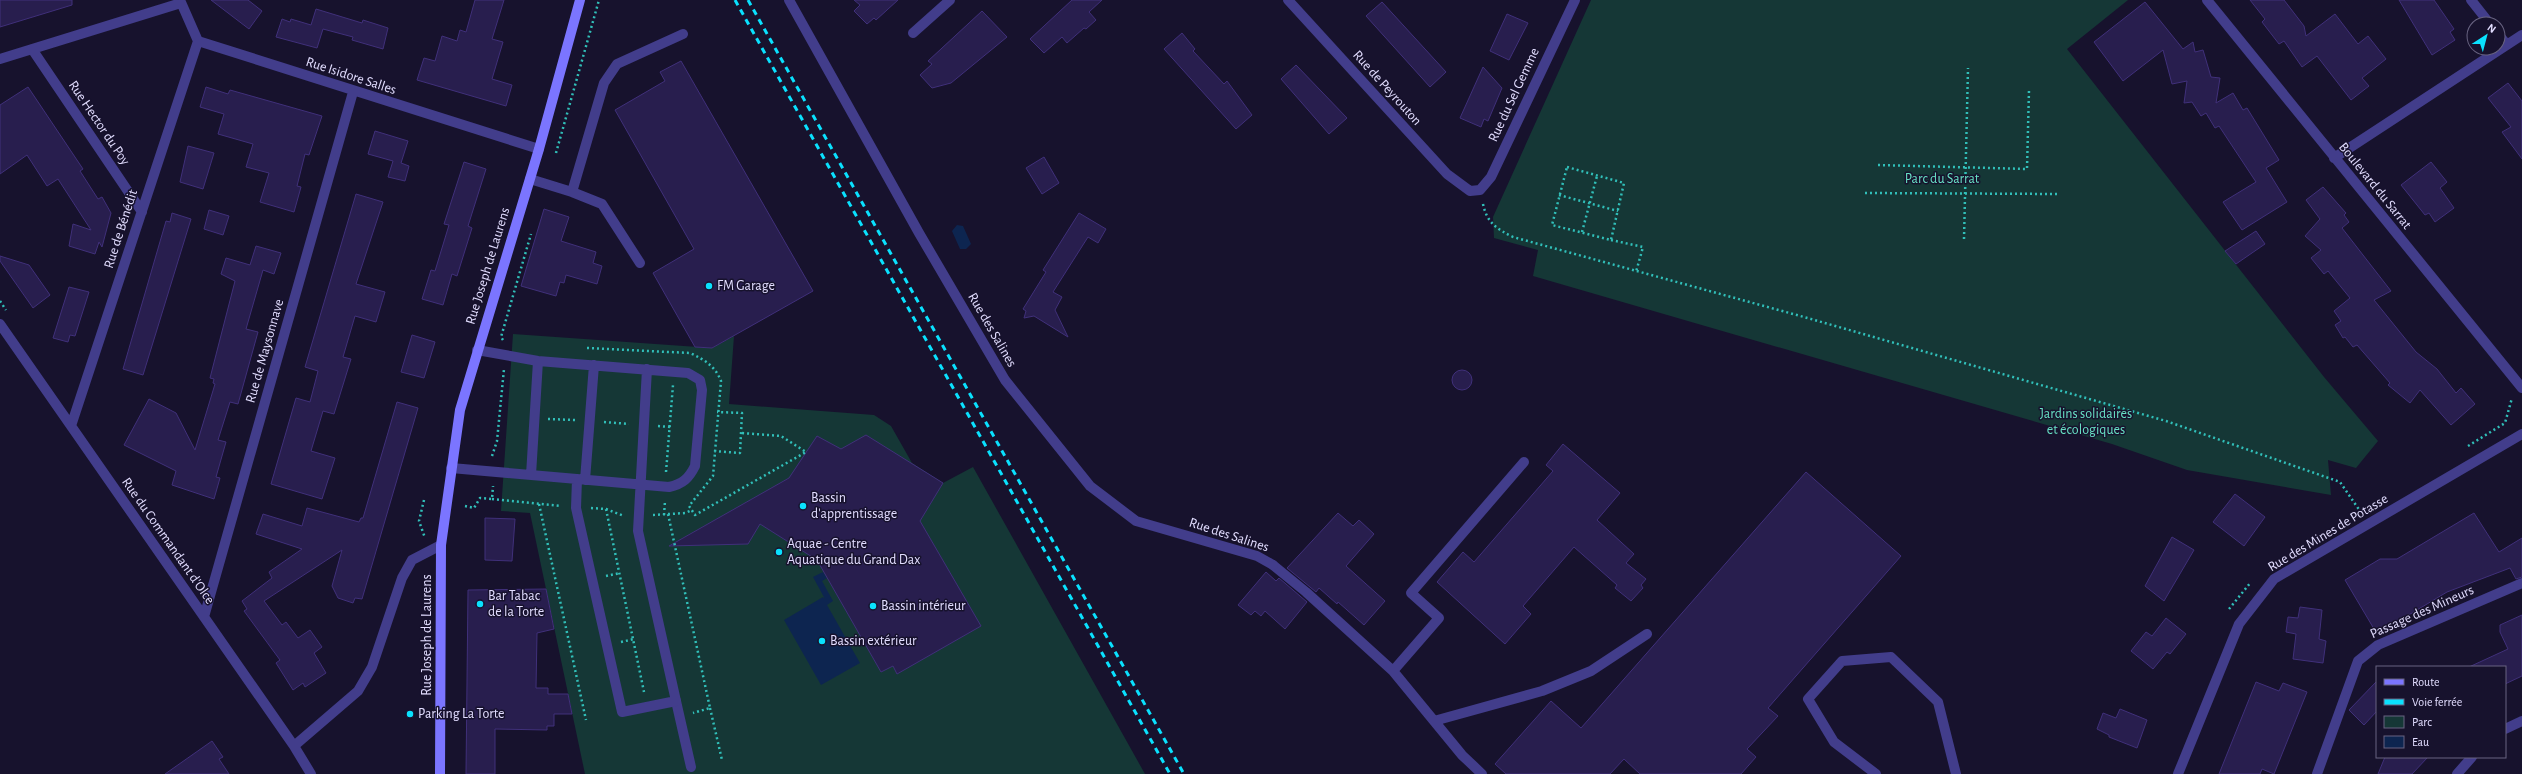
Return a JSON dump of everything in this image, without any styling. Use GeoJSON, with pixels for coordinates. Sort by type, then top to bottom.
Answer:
{"type":"FeatureCollection","features":[{"type":"Feature","properties":{"kind":"main road","name":"Rue Joseph de Laurens"},"geometry":{"type":"LineString","coordinates":[[440,774],[441,545],[460,410],[477,350],[530,180],[580,0]]}},
{"type":"Feature","properties":{"kind":"street","name":"Rue des Salines"},"geometry":{"type":"LineString","coordinates":[[789,0],[919,233],[1005,380],[1090,486],[1136,521],[1257,556],[1273,565],[1306,592],[1393,671],[1462,755],[1482,774]]}},
{"type":"Feature","properties":{"kind":"street"},"geometry":{"type":"LineString","coordinates":[[913,33],[950,0]]}},
{"type":"Feature","properties":{"kind":"street","name":"Rue de Peyrouton"},"geometry":{"type":"LineString","coordinates":[[1288,0],[1447,174],[1475,191]]}},
{"type":"Feature","properties":{"kind":"street","name":"Rue du Sel Gemme"},"geometry":{"type":"LineString","coordinates":[[1475,191],[1491,177],[1575,0]]}},
{"type":"Feature","properties":{"kind":"street","name":"Boulevard du Sarrat"},"geometry":{"type":"LineString","coordinates":[[2207,0],[2522,388]]}},
{"type":"Feature","properties":{"kind":"street"},"geometry":{"type":"LineString","coordinates":[[2471,0],[2484,16]]}},
{"type":"Feature","properties":{"kind":"street"},"geometry":{"type":"LineString","coordinates":[[0,59],[181,1],[198,40]]}},
{"type":"Feature","properties":{"kind":"street"},"geometry":{"type":"LineString","coordinates":[[572,192],[604,83],[617,64],[683,34]]}},
{"type":"Feature","properties":{"kind":"street"},"geometry":{"type":"LineString","coordinates":[[2334,158],[2522,35]]}},
{"type":"Feature","properties":{"kind":"street","name":"Rue Isidore Salles"},"geometry":{"type":"LineString","coordinates":[[198,40],[353,92],[539,149]]}},
{"type":"Feature","properties":{"kind":"street","name":"Rue de Bénédit"},"geometry":{"type":"LineString","coordinates":[[71,426],[198,40]]}},
{"type":"Feature","properties":{"kind":"street","name":"Rue Hector du Poy"},"geometry":{"type":"LineString","coordinates":[[32,49],[142,212]]}},
{"type":"Feature","properties":{"kind":"street","name":"Rue de Maysonnave"},"geometry":{"type":"LineString","coordinates":[[204,617],[353,92]]}},
{"type":"Feature","properties":{"kind":"street"},"geometry":{"type":"LineString","coordinates":[[530,180],[572,192],[602,204],[640,263]]}},
{"type":"Feature","properties":{"kind":"street","name":"Rue du Commandant d'Olce"},"geometry":{"type":"LineString","coordinates":[[0,324],[312,774]]}},
{"type":"Feature","properties":{"kind":"street"},"geometry":{"type":"LineString","coordinates":[[451,468],[504,474],[665,487],[680,485],[690,476],[695,466],[702,390],[700,380],[688,373],[538,361],[477,350]]}},
{"type":"Feature","properties":{"kind":"street"},"geometry":{"type":"LineString","coordinates":[[531,475],[538,361]]}},
{"type":"Feature","properties":{"kind":"street"},"geometry":{"type":"LineString","coordinates":[[594,365],[581,480],[576,508],[622,712],[676,701]]}},
{"type":"Feature","properties":{"kind":"street"},"geometry":{"type":"LineString","coordinates":[[647,369],[639,484],[638,531],[691,767]]}},
{"type":"Feature","properties":{"kind":"street","name":"Rue des Mines de Potasse"},"geometry":{"type":"LineString","coordinates":[[2178,774],[2239,624],[2274,579],[2522,434]]}},
{"type":"Feature","properties":{"kind":"street"},"geometry":{"type":"LineString","coordinates":[[1393,671],[1439,618],[1411,593],[1524,462]]}},
{"type":"Feature","properties":{"kind":"street","name":"Rue Joseph de Laurens"},"geometry":{"type":"LineString","coordinates":[[294,746],[317,728],[358,691],[365,680],[402,578],[412,560],[441,545]]}},
{"type":"Feature","properties":{"kind":"street","name":"Passage des Mineurs"},"geometry":{"type":"LineString","coordinates":[[2317,774],[2358,661],[2378,645],[2522,583]]}},
{"type":"Feature","properties":{"kind":"street"},"geometry":{"type":"LineString","coordinates":[[1434,721],[1549,688],[1591,671],[1647,634]]}},
{"type":"Feature","properties":{"kind":"street"},"geometry":{"type":"LineString","coordinates":[[1876,774],[1834,742],[1808,699],[1842,661],[1891,657],[1938,702],[1956,774]]}},
{"type":"Feature","properties":{"kind":"street"},"geometry":{"type":"LineString","coordinates":[[2506,729],[2522,721]]}},
{"type":"Feature","properties":{"kind":"street"},"geometry":{"type":"LineString","coordinates":[[2457,774],[2471,758]]}},
{"type":"Feature","properties":{"kind":"path"},"geometry":{"type":"LineString","coordinates":[[555,156],[599,0]]}},
{"type":"Feature","properties":{"kind":"path"},"geometry":{"type":"LineString","coordinates":[[1964,239],[1968,68]]}},
{"type":"Feature","properties":{"kind":"path"},"geometry":{"type":"LineString","coordinates":[[1878,165],[2027,169],[2030,90]]}},
{"type":"Feature","properties":{"kind":"path"},"geometry":{"type":"LineString","coordinates":[[1611,240],[1624,184],[1566,167],[1552,225],[1642,248],[1636,272]]}},
{"type":"Feature","properties":{"kind":"path"},"geometry":{"type":"LineString","coordinates":[[1582,232],[1597,176]]}},
{"type":"Feature","properties":{"kind":"path"},"geometry":{"type":"LineString","coordinates":[[1475,191],[1494,227],[1513,236],[1636,272],[1804,317],[2166,421],[2281,460],[2340,482],[2368,524]]}},
{"type":"Feature","properties":{"kind":"path"},"geometry":{"type":"LineString","coordinates":[[1866,194],[2057,194]]}},
{"type":"Feature","properties":{"kind":"path"},"geometry":{"type":"LineString","coordinates":[[1559,196],[1618,211]]}},
{"type":"Feature","properties":{"kind":"path"},"geometry":{"type":"LineString","coordinates":[[506,343],[501,337],[532,232]]}},
{"type":"Feature","properties":{"kind":"path"},"geometry":{"type":"LineString","coordinates":[[493,461],[492,455],[498,441],[504,363]]}},
{"type":"Feature","properties":{"kind":"path"},"geometry":{"type":"LineString","coordinates":[[673,380],[664,515],[685,513],[692,510]]}},
{"type":"Feature","properties":{"kind":"path"},"geometry":{"type":"LineString","coordinates":[[697,449],[740,453],[742,413],[700,410]]}},
{"type":"Feature","properties":{"kind":"path"},"geometry":{"type":"LineString","coordinates":[[695,515],[806,452],[781,436],[741,433]]}},
{"type":"Feature","properties":{"kind":"path"},"geometry":{"type":"LineString","coordinates":[[465,506],[474,508],[480,498],[492,499],[494,482]]}},
{"type":"Feature","properties":{"kind":"path"},"geometry":{"type":"LineString","coordinates":[[424,500],[419,521],[425,538]]}},
{"type":"Feature","properties":{"kind":"path"},"geometry":{"type":"LineString","coordinates":[[539,504],[586,720]]}},
{"type":"Feature","properties":{"kind":"path"},"geometry":{"type":"LineString","coordinates":[[710,708],[722,760]]}},
{"type":"Feature","properties":{"kind":"green space","name":"Parc du Sarrat"},"geometry":{"type":"Polygon","coordinates":[[[1591,0],[2128,0],[2067,49],[2324,377],[2378,441],[2356,468],[2328,460],[2331,495],[2187,470],[2112,444],[1533,276],[1538,250],[1494,238],[1493,217],[1591,0]]]}},
{"type":"Feature","properties":{"kind":"green space","name":"Aquae - Centre Aquatique du Grand Dax"},"geometry":{"type":"Polygon","coordinates":[[[513,334],[712,348],[734,336],[729,404],[874,415],[891,426],[912,463],[943,483],[973,467],[1145,774],[585,774],[530,513],[501,511],[513,334]]]}},
{"type":"Feature","properties":{"kind":"water"},"geometry":{"type":"Polygon","coordinates":[[[957,225],[963,226],[971,244],[966,249],[960,249],[952,231],[957,225]]]}},
{"type":"Feature","properties":{"kind":"water","name":"Bassin extérieur"},"geometry":{"type":"Polygon","coordinates":[[[823,572],[827,578],[822,581],[833,601],[827,605],[860,663],[821,685],[784,620],[823,597],[825,599],[813,577],[823,572]]]}},
{"type":"Feature","properties":{"kind":"building"},"geometry":{"type":"Polygon","coordinates":[[[0,0],[72,0],[72,5],[0,27],[0,0]]]}},
{"type":"Feature","properties":{"kind":"building"},"geometry":{"type":"Polygon","coordinates":[[[211,0],[248,0],[262,11],[249,29],[211,0]]]}},
{"type":"Feature","properties":{"kind":"building"},"geometry":{"type":"Polygon","coordinates":[[[475,0],[504,0],[492,39],[503,42],[492,79],[512,85],[506,106],[417,80],[424,58],[435,61],[442,36],[457,41],[460,30],[466,32],[475,0]]]}},
{"type":"Feature","properties":{"kind":"building"},"geometry":{"type":"Polygon","coordinates":[[[854,0],[898,0],[876,20],[874,18],[867,24],[854,11],[860,5],[854,0]]]}},
{"type":"Feature","properties":{"kind":"building"},"geometry":{"type":"Polygon","coordinates":[[[1072,0],[1102,0],[1089,12],[1096,20],[1067,43],[1062,37],[1044,53],[1030,39],[1072,0]]]}},
{"type":"Feature","properties":{"kind":"building"},"geometry":{"type":"Polygon","coordinates":[[[2250,0],[2284,0],[2304,26],[2306,36],[2335,14],[2358,44],[2368,36],[2386,59],[2362,78],[2369,86],[2351,100],[2317,56],[2302,67],[2284,41],[2279,44],[2262,22],[2265,19],[2250,0]]]}},
{"type":"Feature","properties":{"kind":"building"},"geometry":{"type":"Polygon","coordinates":[[[2399,0],[2434,0],[2454,29],[2450,32],[2455,40],[2432,55],[2399,0]]]}},
{"type":"Feature","properties":{"kind":"building"},"geometry":{"type":"Polygon","coordinates":[[[1382,2],[1446,72],[1430,87],[1366,16],[1382,2]]]}},
{"type":"Feature","properties":{"kind":"building"},"geometry":{"type":"Polygon","coordinates":[[[2145,2],[2183,49],[2193,42],[2195,52],[2203,50],[2211,77],[2220,78],[2216,103],[2233,93],[2243,110],[2247,108],[2279,160],[2266,168],[2287,202],[2242,230],[2223,202],[2256,182],[2219,126],[2215,128],[2206,113],[2201,116],[2192,102],[2184,103],[2187,81],[2172,84],[2163,50],[2123,81],[2094,42],[2145,2]]]}},
{"type":"Feature","properties":{"kind":"building"},"geometry":{"type":"Polygon","coordinates":[[[316,9],[362,23],[363,20],[388,28],[383,49],[352,40],[353,37],[323,29],[317,48],[276,37],[282,19],[290,22],[291,19],[311,25],[316,9]]]}},
{"type":"Feature","properties":{"kind":"building"},"geometry":{"type":"Polygon","coordinates":[[[982,11],[1007,37],[951,83],[932,88],[920,75],[932,64],[928,61],[982,11]]]}},
{"type":"Feature","properties":{"kind":"building"},"geometry":{"type":"Polygon","coordinates":[[[1507,14],[1528,23],[1509,60],[1490,51],[1507,14]]]}},
{"type":"Feature","properties":{"kind":"building"},"geometry":{"type":"Polygon","coordinates":[[[1182,33],[1195,49],[1193,51],[1224,84],[1227,81],[1252,115],[1236,129],[1164,49],[1182,33]]]}},
{"type":"Feature","properties":{"kind":"building"},"geometry":{"type":"Polygon","coordinates":[[[681,61],[813,291],[712,348],[695,347],[653,273],[694,249],[615,110],[665,81],[660,72],[681,61]]]}},
{"type":"Feature","properties":{"kind":"building"},"geometry":{"type":"Polygon","coordinates":[[[1296,65],[1347,118],[1329,134],[1281,79],[1296,65]]]}},
{"type":"Feature","properties":{"kind":"building"},"geometry":{"type":"Polygon","coordinates":[[[1483,67],[1502,88],[1488,121],[1484,119],[1481,127],[1460,118],[1483,67]]]}},
{"type":"Feature","properties":{"kind":"building"},"geometry":{"type":"Polygon","coordinates":[[[2508,83],[2522,101],[2522,159],[2502,132],[2511,127],[2488,98],[2508,83]]]}},
{"type":"Feature","properties":{"kind":"building"},"geometry":{"type":"Polygon","coordinates":[[[28,87],[83,169],[80,171],[98,199],[102,197],[111,213],[102,247],[99,242],[95,254],[69,246],[73,224],[91,230],[58,179],[47,186],[27,155],[0,174],[0,105],[28,87]]]}},
{"type":"Feature","properties":{"kind":"building"},"geometry":{"type":"Polygon","coordinates":[[[206,87],[228,94],[230,90],[322,116],[309,155],[305,154],[297,186],[301,187],[294,212],[260,202],[269,173],[246,167],[253,144],[218,134],[224,114],[200,107],[206,87]]]}},
{"type":"Feature","properties":{"kind":"building"},"geometry":{"type":"Polygon","coordinates":[[[375,131],[408,141],[401,163],[409,166],[405,181],[388,177],[393,161],[368,154],[375,131]]]}},
{"type":"Feature","properties":{"kind":"building"},"geometry":{"type":"Polygon","coordinates":[[[188,146],[214,153],[203,189],[180,182],[188,146]]]}},
{"type":"Feature","properties":{"kind":"building"},"geometry":{"type":"Polygon","coordinates":[[[1044,157],[1059,183],[1042,194],[1026,168],[1044,157]]]}},
{"type":"Feature","properties":{"kind":"building"},"geometry":{"type":"Polygon","coordinates":[[[464,162],[486,169],[468,226],[472,228],[457,276],[452,274],[443,305],[422,299],[431,270],[435,271],[449,225],[444,224],[464,162]]]}},
{"type":"Feature","properties":{"kind":"building"},"geometry":{"type":"Polygon","coordinates":[[[2431,162],[2447,182],[2440,188],[2454,208],[2435,222],[2429,213],[2425,215],[2401,185],[2431,162]]]}},
{"type":"Feature","properties":{"kind":"building"},"geometry":{"type":"Polygon","coordinates":[[[2323,187],[2346,213],[2344,215],[2349,222],[2342,228],[2391,291],[2374,300],[2416,352],[2437,369],[2456,393],[2461,388],[2475,404],[2451,425],[2420,390],[2410,403],[2388,385],[2390,383],[2357,345],[2353,347],[2345,337],[2343,338],[2335,325],[2341,321],[2334,311],[2350,298],[2328,271],[2324,274],[2311,258],[2321,250],[2305,236],[2320,219],[2306,200],[2323,187]]]}},
{"type":"Feature","properties":{"kind":"building"},"geometry":{"type":"Polygon","coordinates":[[[356,194],[383,202],[356,284],[385,292],[376,322],[355,316],[343,357],[351,359],[334,414],[323,411],[311,451],[335,458],[322,499],[271,484],[296,398],[310,402],[318,371],[305,367],[356,194]]]}},
{"type":"Feature","properties":{"kind":"building"},"geometry":{"type":"Polygon","coordinates":[[[544,209],[569,217],[561,241],[596,252],[593,263],[602,266],[597,284],[566,275],[564,283],[560,282],[556,296],[521,286],[544,209]]]}},
{"type":"Feature","properties":{"kind":"building"},"geometry":{"type":"Polygon","coordinates":[[[209,210],[229,216],[223,235],[204,229],[209,210]]]}},
{"type":"Feature","properties":{"kind":"building"},"geometry":{"type":"Polygon","coordinates":[[[172,213],[191,219],[143,375],[123,369],[166,221],[170,222],[172,213]]]}},
{"type":"Feature","properties":{"kind":"building"},"geometry":{"type":"Polygon","coordinates":[[[1079,213],[1106,229],[1098,243],[1088,237],[1053,292],[1062,297],[1055,310],[1068,337],[1034,316],[1024,318],[1026,311],[1023,309],[1046,272],[1043,270],[1079,213]]]}},
{"type":"Feature","properties":{"kind":"building"},"geometry":{"type":"Polygon","coordinates":[[[2256,231],[2265,244],[2236,264],[2225,251],[2256,231]]]}},
{"type":"Feature","properties":{"kind":"building"},"geometry":{"type":"Polygon","coordinates":[[[256,246],[281,253],[274,274],[263,270],[246,329],[258,332],[238,404],[230,402],[218,440],[226,442],[216,477],[220,478],[214,499],[172,485],[176,471],[124,445],[149,399],[176,413],[195,450],[215,384],[213,383],[214,379],[210,378],[235,281],[221,274],[226,258],[250,265],[256,246]]]}},
{"type":"Feature","properties":{"kind":"building"},"geometry":{"type":"Polygon","coordinates":[[[0,256],[29,265],[50,295],[33,308],[0,261],[0,256]]]}},
{"type":"Feature","properties":{"kind":"building"},"geometry":{"type":"Polygon","coordinates":[[[69,287],[89,292],[75,336],[70,335],[68,342],[53,338],[69,287]]]}},
{"type":"Feature","properties":{"kind":"building"},"geometry":{"type":"Polygon","coordinates":[[[412,335],[435,342],[424,378],[401,372],[412,335]]]}},
{"type":"Feature","properties":{"kind":"building"},"geometry":{"type":"Polygon","coordinates":[[[1462,370],[1469,373],[1472,380],[1469,387],[1462,390],[1455,387],[1452,380],[1455,373],[1462,370]]]}},
{"type":"Feature","properties":{"kind":"building"},"geometry":{"type":"Polygon","coordinates":[[[397,402],[418,408],[362,599],[355,598],[353,603],[338,598],[332,586],[342,550],[264,601],[282,625],[286,622],[298,638],[310,630],[322,647],[314,653],[326,673],[305,687],[303,683],[293,690],[276,663],[280,660],[244,611],[247,609],[242,601],[272,578],[269,572],[302,549],[256,534],[263,514],[302,526],[307,508],[359,522],[361,518],[363,518],[397,402]]]}},
{"type":"Feature","properties":{"kind":"building"},"geometry":{"type":"Polygon","coordinates":[[[866,435],[943,483],[920,521],[981,626],[897,674],[893,666],[881,672],[817,560],[760,524],[748,544],[669,546],[789,478],[817,436],[841,449],[866,435]]]}},
{"type":"Feature","properties":{"kind":"building"},"geometry":{"type":"Polygon","coordinates":[[[1563,444],[1620,493],[1597,520],[1634,554],[1626,563],[1646,579],[1641,585],[1643,588],[1631,601],[1615,588],[1617,585],[1574,547],[1523,606],[1531,614],[1505,644],[1437,582],[1463,552],[1474,562],[1553,471],[1546,465],[1563,444]]]}},
{"type":"Feature","properties":{"kind":"building"},"geometry":{"type":"Polygon","coordinates":[[[1806,472],[1901,556],[1768,708],[1778,716],[1747,749],[1756,757],[1741,774],[1640,774],[1624,759],[1610,774],[1506,774],[1495,764],[1551,701],[1581,728],[1806,472]]]}},
{"type":"Feature","properties":{"kind":"building"},"geometry":{"type":"Polygon","coordinates":[[[2235,494],[2265,517],[2244,546],[2213,522],[2235,494]]]}},
{"type":"Feature","properties":{"kind":"building"},"geometry":{"type":"Polygon","coordinates":[[[1338,513],[1353,526],[1359,520],[1374,534],[1346,566],[1385,601],[1364,625],[1338,602],[1337,604],[1319,588],[1316,592],[1287,568],[1338,513]]]}},
{"type":"Feature","properties":{"kind":"building"},"geometry":{"type":"Polygon","coordinates":[[[2474,513],[2499,552],[2522,538],[2522,577],[2516,579],[2510,568],[2447,592],[2377,634],[2345,580],[2380,559],[2397,559],[2474,513]]]}},
{"type":"Feature","properties":{"kind":"building"},"geometry":{"type":"Polygon","coordinates":[[[485,518],[515,519],[512,561],[485,560],[485,518]]]}},
{"type":"Feature","properties":{"kind":"building"},"geometry":{"type":"Polygon","coordinates":[[[2172,537],[2194,550],[2164,601],[2145,586],[2172,537]]]}},
{"type":"Feature","properties":{"kind":"building"},"geometry":{"type":"Polygon","coordinates":[[[1266,572],[1276,581],[1279,578],[1307,602],[1285,629],[1265,611],[1261,616],[1255,611],[1251,615],[1238,605],[1266,572]]]}},
{"type":"Feature","properties":{"kind":"building"},"geometry":{"type":"Polygon","coordinates":[[[546,589],[554,629],[537,633],[536,688],[548,688],[548,694],[568,694],[572,714],[554,714],[554,726],[547,726],[547,730],[495,729],[495,774],[466,774],[468,590],[546,589]]]}},
{"type":"Feature","properties":{"kind":"building"},"geometry":{"type":"Polygon","coordinates":[[[2300,607],[2322,610],[2319,639],[2326,641],[2323,663],[2293,659],[2296,634],[2286,632],[2288,617],[2298,618],[2300,607]]]}},
{"type":"Feature","properties":{"kind":"building"},"geometry":{"type":"Polygon","coordinates":[[[2522,615],[2522,676],[2506,684],[2506,666],[2471,666],[2508,649],[2500,632],[2500,625],[2522,615]]]}},
{"type":"Feature","properties":{"kind":"building"},"geometry":{"type":"Polygon","coordinates":[[[2166,618],[2186,634],[2170,654],[2167,652],[2153,669],[2131,651],[2146,632],[2152,636],[2166,618]]]}},
{"type":"Feature","properties":{"kind":"building"},"geometry":{"type":"Polygon","coordinates":[[[2256,682],[2279,691],[2283,683],[2307,692],[2274,774],[2262,769],[2260,774],[2219,774],[2256,682]]]}},
{"type":"Feature","properties":{"kind":"building"},"geometry":{"type":"Polygon","coordinates":[[[2376,682],[2376,712],[2364,725],[2349,710],[2376,682]]]}},
{"type":"Feature","properties":{"kind":"building"},"geometry":{"type":"Polygon","coordinates":[[[2120,709],[2147,720],[2137,748],[2109,737],[2109,735],[2097,729],[2103,713],[2116,718],[2120,709]]]}},
{"type":"Feature","properties":{"kind":"building"},"geometry":{"type":"Polygon","coordinates":[[[212,741],[223,757],[219,759],[229,774],[165,774],[212,741]]]}},
{"type":"Feature","properties":{"kind":"building"},"geometry":{"type":"Polygon","coordinates":[[[2385,758],[2427,758],[2412,774],[2378,774],[2385,758]]]}},
{"type":"Feature","properties":{"kind":"railway"},"geometry":{"type":"LineString","coordinates":[[735,0],[1170,774]]}},
{"type":"Feature","properties":{"kind":"railway"},"geometry":{"type":"LineString","coordinates":[[748,0],[1184,774]]}},
{"type":"Feature","properties":{"kind":"place","name":"FM Garage"},"geometry":{"type":"Point","coordinates":[709,286]}},
{"type":"Feature","properties":{"kind":"place","name":"Bassin d'apprentissage"},"geometry":{"type":"Point","coordinates":[803,506]}},
{"type":"Feature","properties":{"kind":"place","name":"Aquae - Centre Aquatique du Grand Dax"},"geometry":{"type":"Point","coordinates":[779,552]}},
{"type":"Feature","properties":{"kind":"place","name":"Bar Tabac de la Torte"},"geometry":{"type":"Point","coordinates":[480,604]}},
{"type":"Feature","properties":{"kind":"place","name":"Bassin intérieur"},"geometry":{"type":"Point","coordinates":[873,606]}},
{"type":"Feature","properties":{"kind":"place","name":"Bassin extérieur"},"geometry":{"type":"Point","coordinates":[822,641]}},
{"type":"Feature","properties":{"kind":"place","name":"Parking La Torte"},"geometry":{"type":"Point","coordinates":[410,714]}},
{"type":"Feature","properties":{"kind":"park label","name":"Jardins solidaires et écologiques"},"geometry":{"type":"Point","coordinates":[2086,422]}}]}
